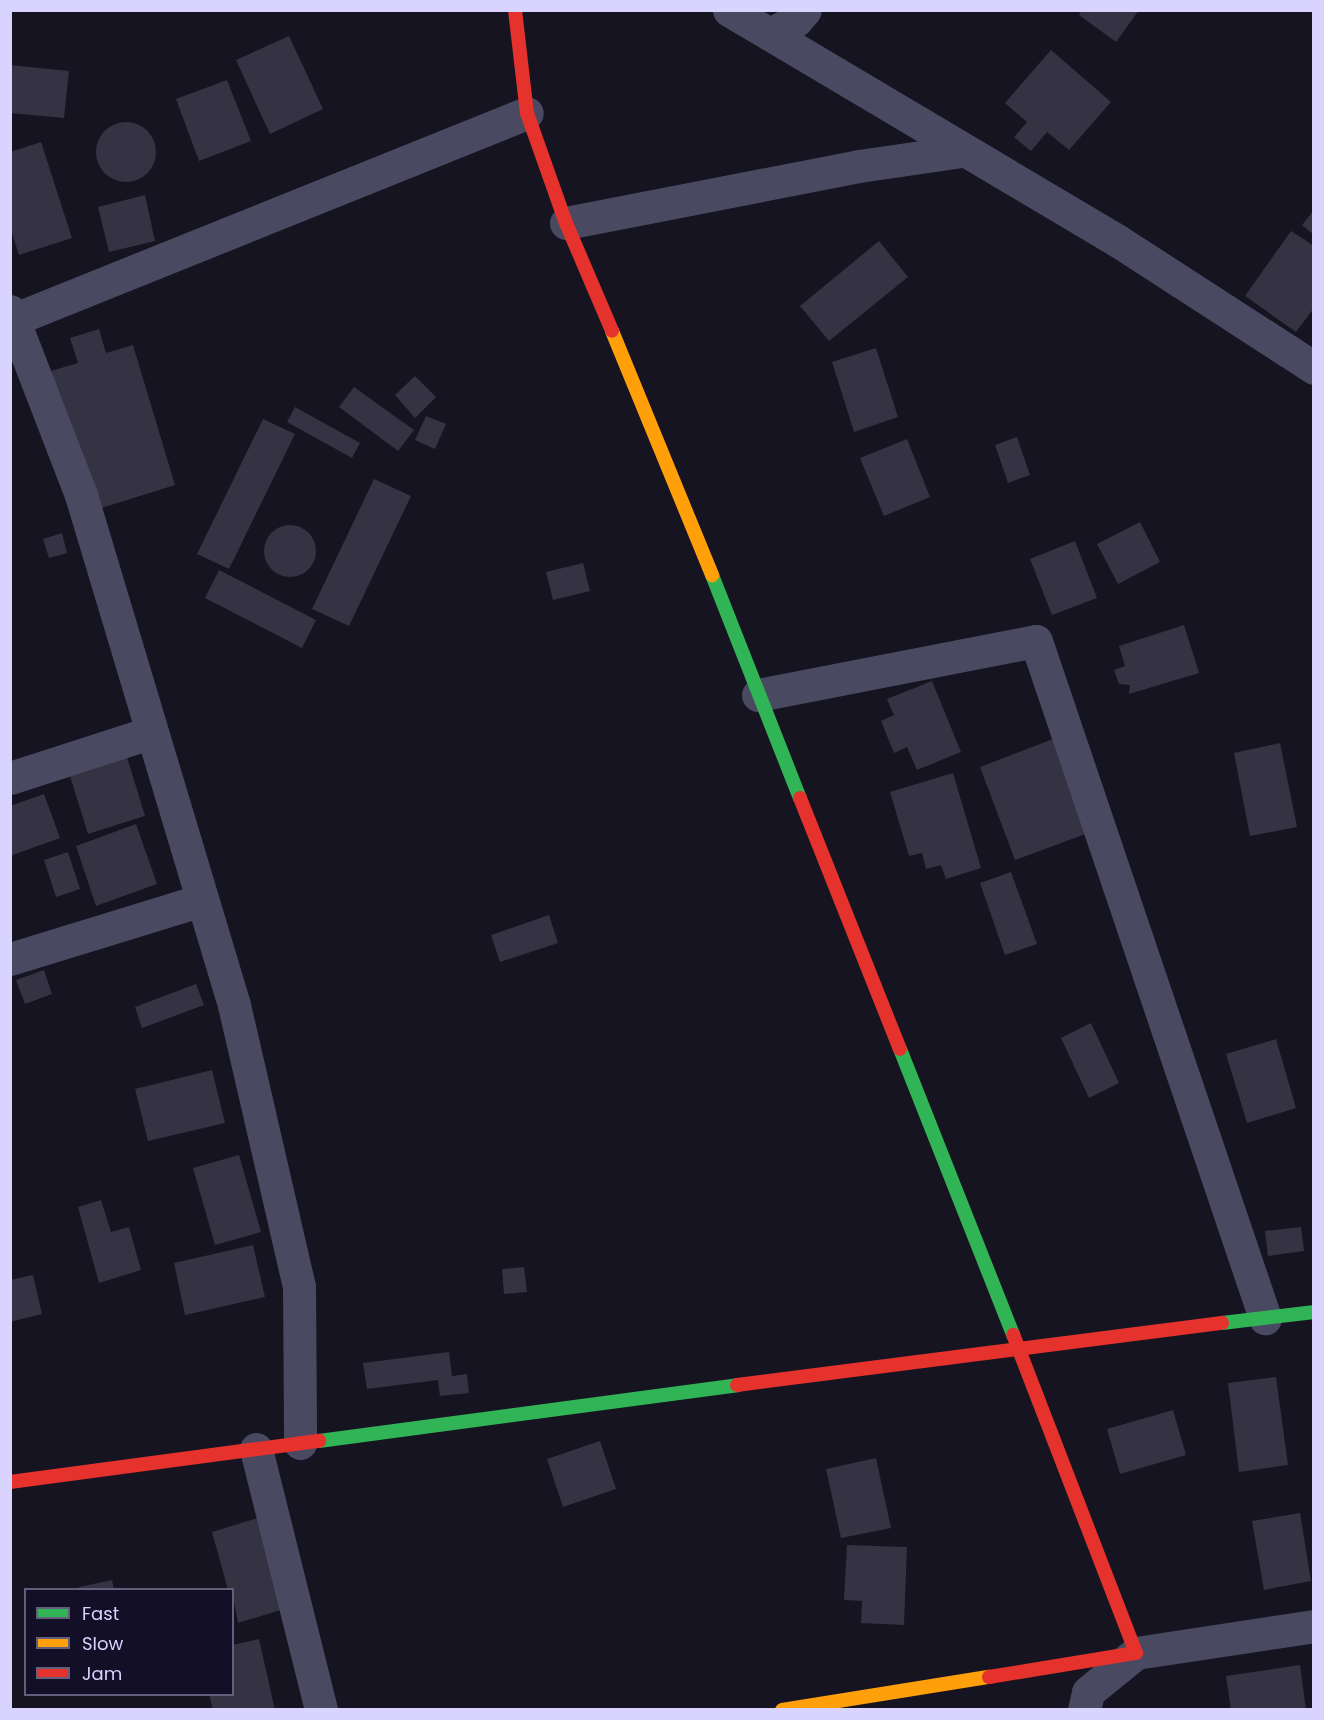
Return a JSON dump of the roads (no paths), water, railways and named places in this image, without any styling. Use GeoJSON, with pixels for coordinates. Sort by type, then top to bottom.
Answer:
{"type":"FeatureCollection","features":[{"type":"Feature","properties":{"kind":"street"},"geometry":{"type":"LineString","coordinates":[[515,10],[527,113],[566,224],[652,424],[1018,1347],[1136,1653]]}},
{"type":"Feature","properties":{"kind":"street"},"geometry":{"type":"LineString","coordinates":[[729,10],[962,151],[1118,241],[1314,368]]}},
{"type":"Feature","properties":{"kind":"street"},"geometry":{"type":"LineString","coordinates":[[770,34],[796,20],[805,10]]}},
{"type":"Feature","properties":{"kind":"street"},"geometry":{"type":"LineString","coordinates":[[300,1443],[299,1286],[234,1005],[81,495],[11,317],[527,113]]}},
{"type":"Feature","properties":{"kind":"street"},"geometry":{"type":"LineString","coordinates":[[566,224],[859,166],[962,151]]}},
{"type":"Feature","properties":{"kind":"street"},"geometry":{"type":"LineString","coordinates":[[759,695],[1036,640],[1265,1318]]}},
{"type":"Feature","properties":{"kind":"street"},"geometry":{"type":"LineString","coordinates":[[10,778],[152,732]]}},
{"type":"Feature","properties":{"kind":"street"},"geometry":{"type":"LineString","coordinates":[[10,959],[202,900]]}},
{"type":"Feature","properties":{"kind":"street"},"geometry":{"type":"LineString","coordinates":[[10,1482],[1018,1347],[1314,1312]]}},
{"type":"Feature","properties":{"kind":"street"},"geometry":{"type":"LineString","coordinates":[[256,1449],[321,1710]]}},
{"type":"Feature","properties":{"kind":"street"},"geometry":{"type":"LineString","coordinates":[[782,1710],[1314,1626]]}},
{"type":"Feature","properties":{"kind":"street"},"geometry":{"type":"LineString","coordinates":[[1084,1710],[1088,1692],[1136,1653]]}}]}
